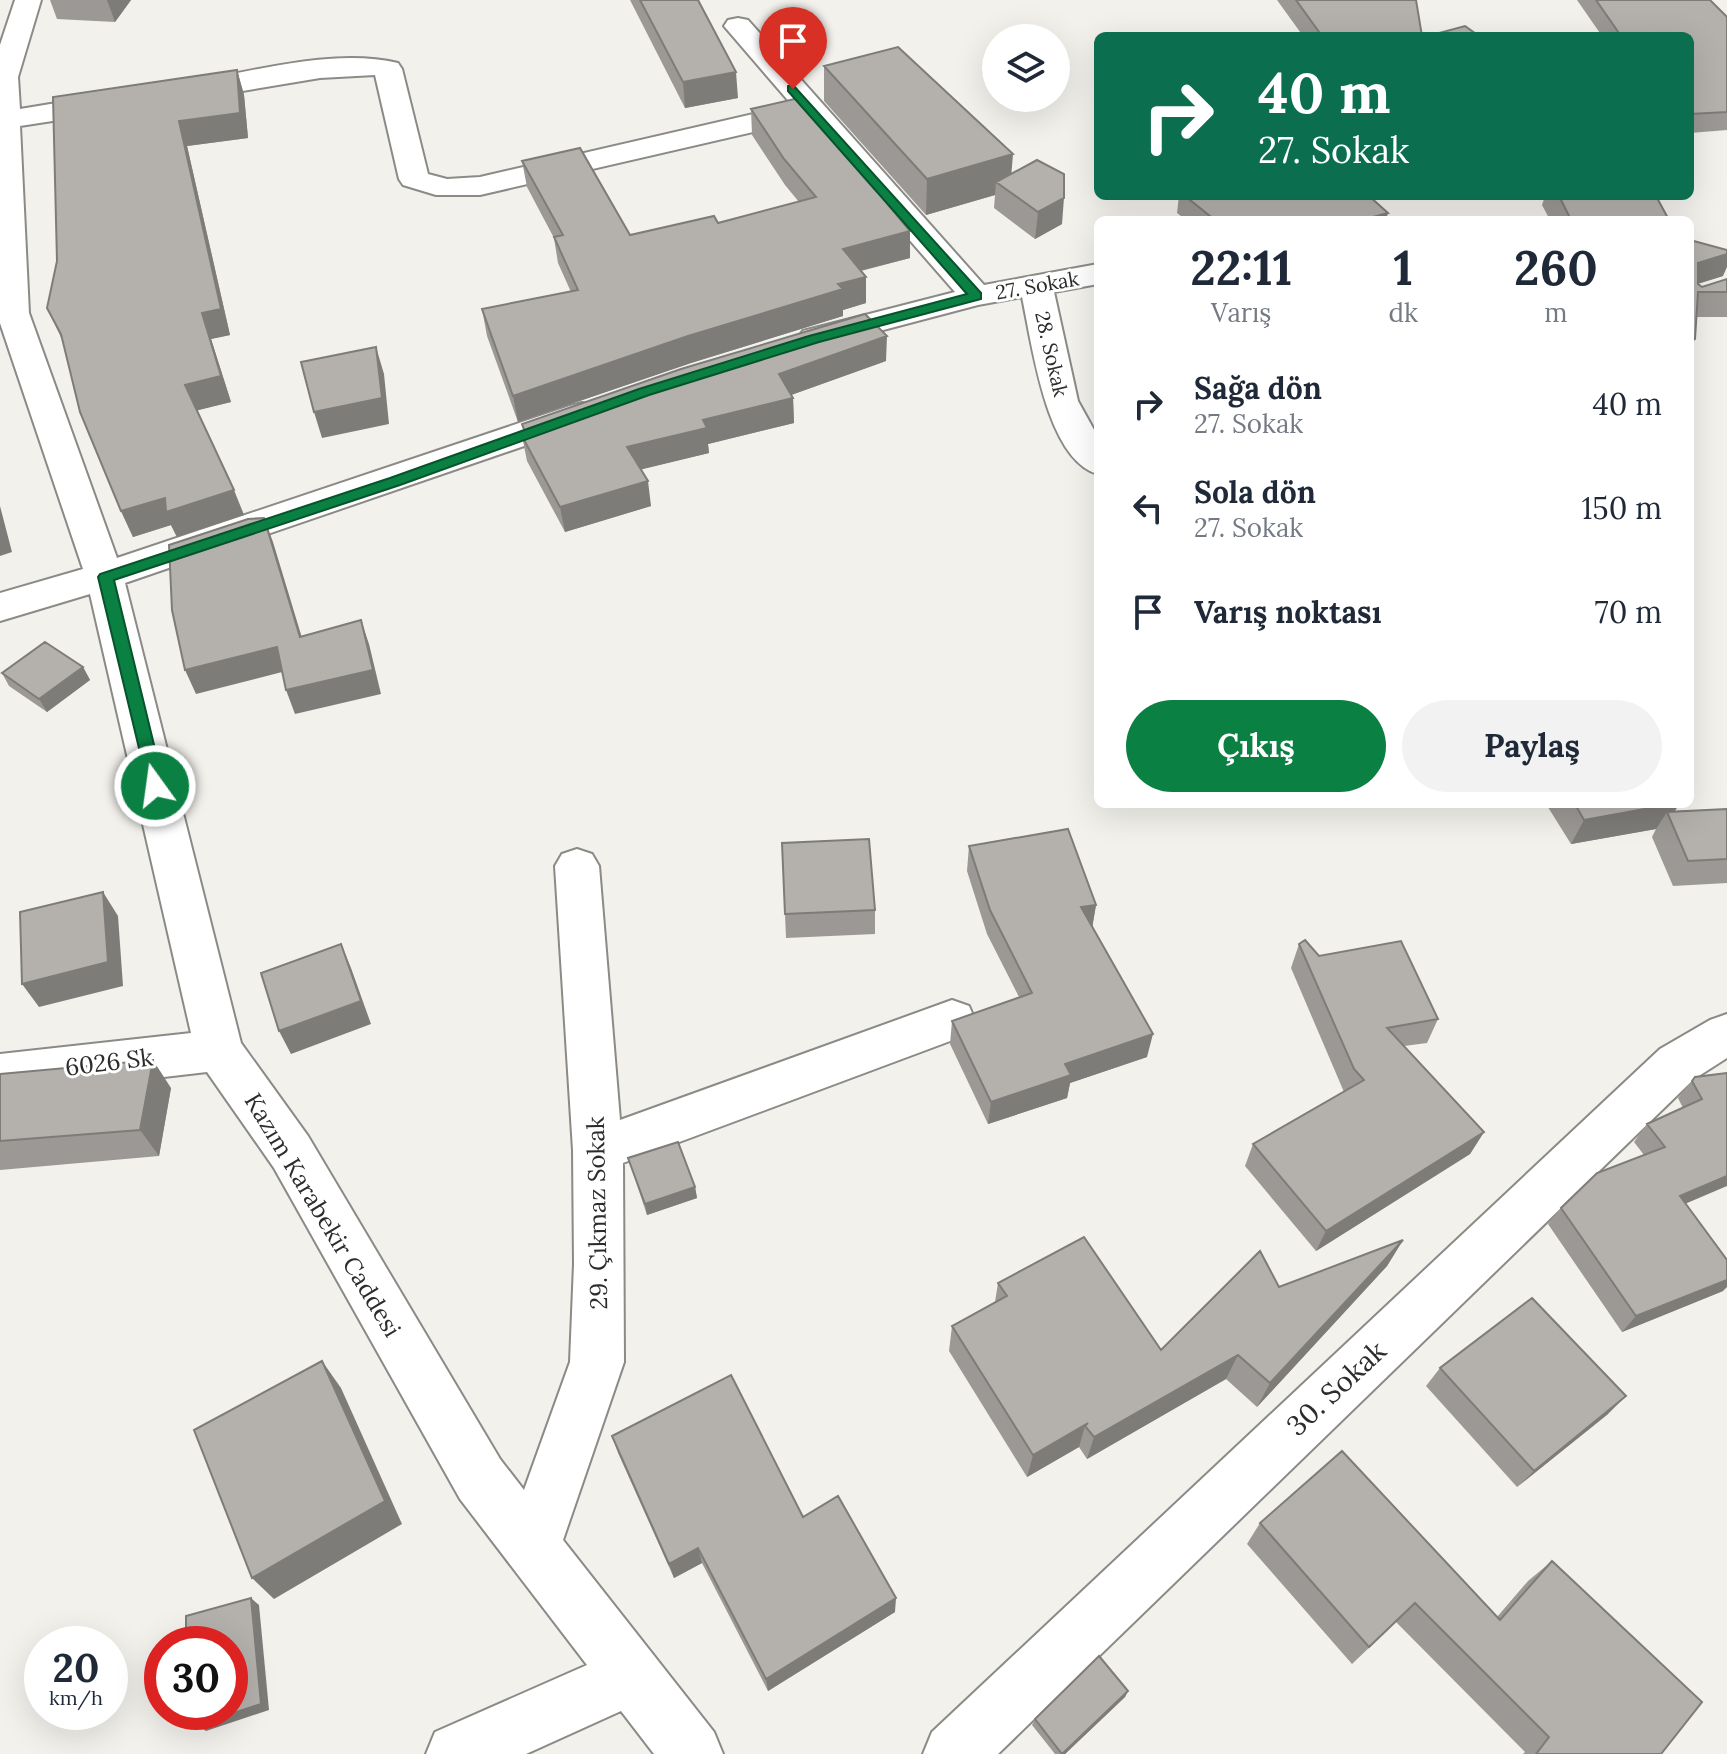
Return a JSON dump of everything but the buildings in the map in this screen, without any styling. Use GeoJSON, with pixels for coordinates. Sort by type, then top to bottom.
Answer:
{"type":"FeatureCollection","features":[{"type":"Feature","properties":{"kind":"street","name":"Kazım Karabekir Caddesi"},"geometry":{"type":"LineString","coordinates":[[28,0],[4,77],[2,109],[7,315],[105,577],[219,1050],[291,1152],[480,1479],[692,1754]]}},
{"type":"Feature","properties":{"kind":"street","name":"27. Sokak"},"geometry":{"type":"LineString","coordinates":[[738,26],[976,296]]}},
{"type":"Feature","properties":{"kind":"street"},"geometry":{"type":"LineString","coordinates":[[2,109],[153,97],[351,66],[379,65],[388,69],[414,179],[437,187],[464,188],[503,182],[811,110]]}},
{"type":"Feature","properties":{"kind":"street","name":"27. Sokak"},"geometry":{"type":"LineString","coordinates":[[785,348],[976,296],[1094,275]]}},
{"type":"Feature","properties":{"kind":"street","name":"28. Sokak"},"geometry":{"type":"LineString","coordinates":[[1036,285],[1061,401],[1073,428],[1094,457]]}},
{"type":"Feature","properties":{"kind":"street"},"geometry":{"type":"LineString","coordinates":[[0,607],[105,577],[395,481],[616,402]]}},
{"type":"Feature","properties":{"kind":"street","name":"29. Çıkmaz Sokak"},"geometry":{"type":"LineString","coordinates":[[531,1549],[597,1362],[600,1264],[598,1150],[577,866]]}},
{"type":"Feature","properties":{"kind":"street"},"geometry":{"type":"LineString","coordinates":[[598,1150],[952,1020]]}},
{"type":"Feature","properties":{"kind":"street","name":"30. Sokak"},"geometry":{"type":"LineString","coordinates":[[954,1754],[1677,1064],[1727,1034]]}},
{"type":"Feature","properties":{"kind":"street","name":"6026 Sk"},"geometry":{"type":"LineString","coordinates":[[0,1075],[219,1050]]}},
{"type":"Feature","properties":{"kind":"street"},"geometry":{"type":"LineString","coordinates":[[457,1754],[631,1676]]}},
{"type":"Feature","properties":{"kind":"route"},"geometry":{"type":"LineString","coordinates":[[155,786],[105,577],[395,481],[644,392],[814,339],[976,296],[793,89]]}}]}
